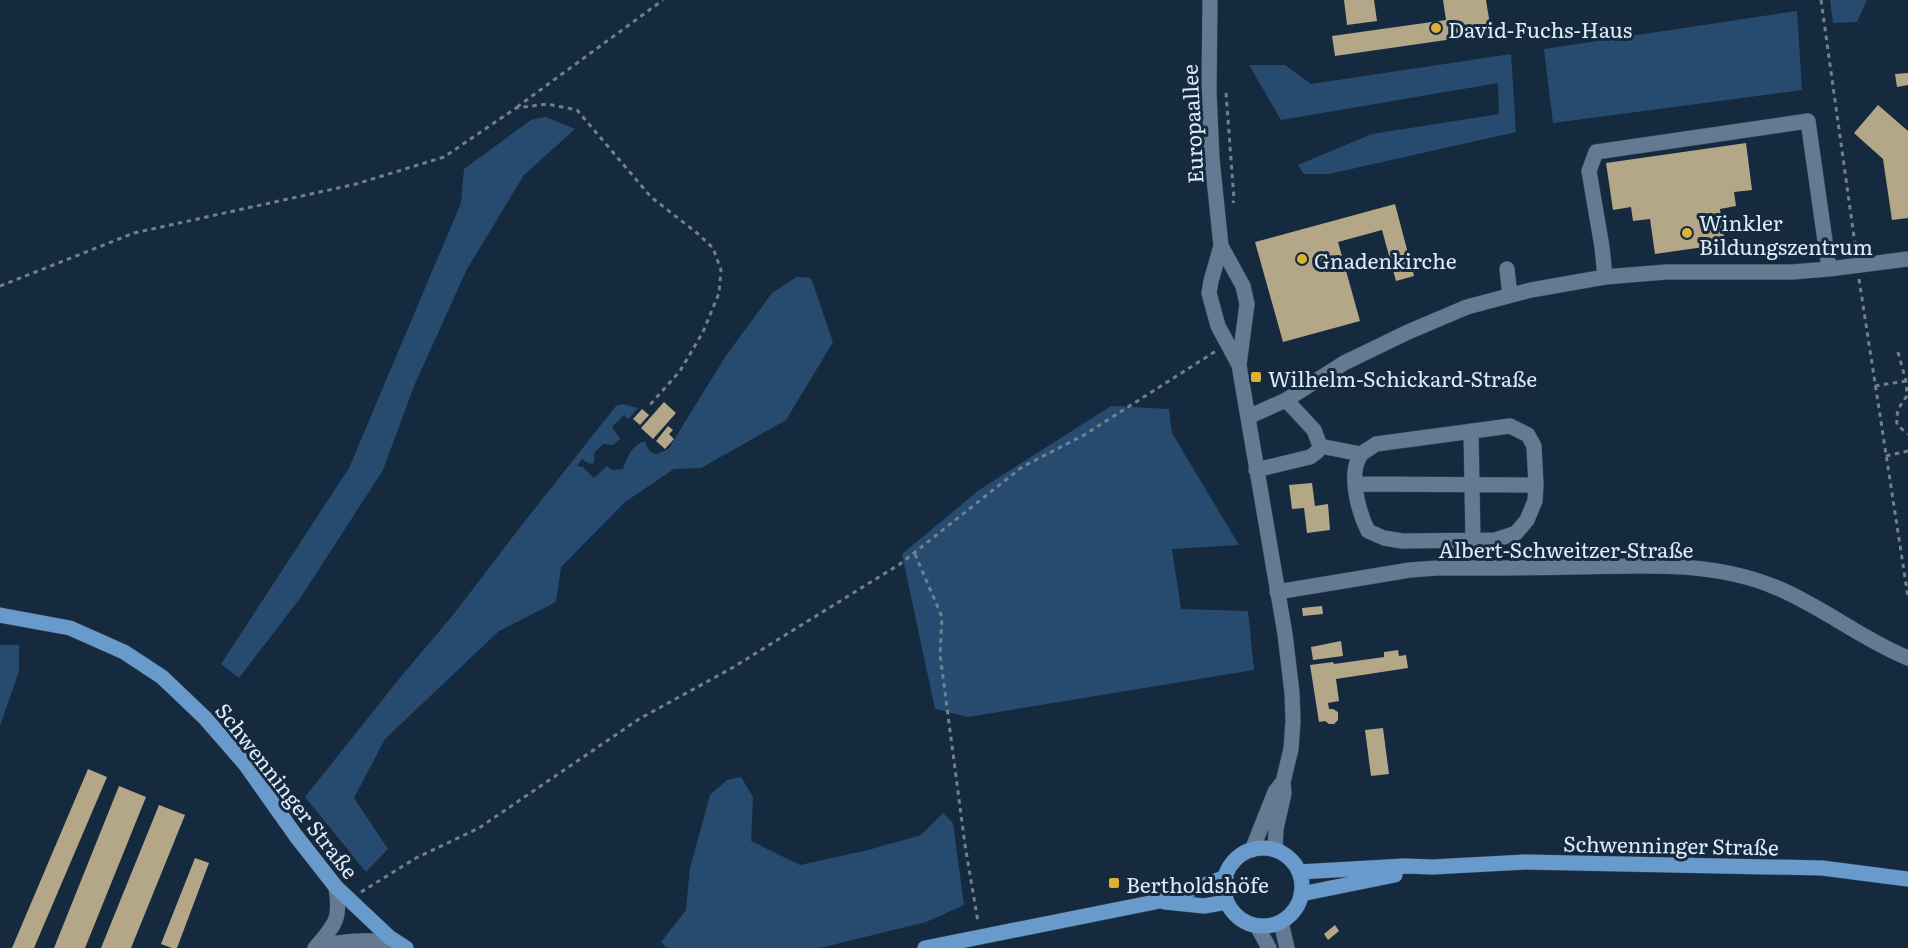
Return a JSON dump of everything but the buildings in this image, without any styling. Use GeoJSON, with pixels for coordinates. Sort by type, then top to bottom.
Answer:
{"type":"FeatureCollection","features":[{"type":"Feature","properties":{"kind":"main road","name":"Schwenninger Straße"},"geometry":{"type":"LineString","coordinates":[[0,615],[70,628],[124,652],[162,677],[205,717],[245,764],[296,836],[336,887],[389,937],[402,945]]}},
{"type":"Feature","properties":{"kind":"main road"},"geometry":{"type":"LineString","coordinates":[[1252,850],[1275,850],[1292,861],[1299,872],[1301,894],[1294,910],[1281,922],[1269,926],[1257,926],[1239,918],[1227,902],[1224,890],[1226,877],[1235,860],[1252,850]]}},
{"type":"Feature","properties":{"kind":"main road","name":"Schwenninger Straße"},"geometry":{"type":"LineString","coordinates":[[1299,872],[1525,862],[1810,868],[1908,879]]}},
{"type":"Feature","properties":{"kind":"main road","name":"Schwenninger Straße"},"geometry":{"type":"LineString","coordinates":[[1301,894],[1433,867]]}},
{"type":"Feature","properties":{"kind":"main road"},"geometry":{"type":"LineString","coordinates":[[925,948],[1160,901],[1226,877]]}},
{"type":"Feature","properties":{"kind":"main road"},"geometry":{"type":"LineString","coordinates":[[1160,901],[1204,906],[1227,902]]}},
{"type":"Feature","properties":{"kind":"street","name":"Europaallee"},"geometry":{"type":"LineString","coordinates":[[1210,0],[1209,92],[1212,159],[1221,246],[1210,281],[1209,293],[1218,326],[1239,365]]}},
{"type":"Feature","properties":{"kind":"street"},"geometry":{"type":"LineString","coordinates":[[1605,277],[1589,171],[1596,152],[1808,121],[1830,269]]}},
{"type":"Feature","properties":{"kind":"street","name":"Europaallee"},"geometry":{"type":"LineString","coordinates":[[1221,246],[1243,285],[1247,304],[1239,365],[1248,417]]}},
{"type":"Feature","properties":{"kind":"street"},"geometry":{"type":"LineString","coordinates":[[1252,850],[1275,792],[1283,778],[1291,749],[1292,711],[1285,634],[1248,417],[1286,400],[1344,363],[1408,332],[1467,307],[1510,295],[1605,277],[1666,272],[1792,272],[1908,259]]}},
{"type":"Feature","properties":{"kind":"street"},"geometry":{"type":"LineString","coordinates":[[1507,268],[1510,295]]}},
{"type":"Feature","properties":{"kind":"street"},"geometry":{"type":"LineString","coordinates":[[1256,470],[1310,456],[1317,452],[1320,446],[1314,430],[1286,400]]}},
{"type":"Feature","properties":{"kind":"street"},"geometry":{"type":"LineString","coordinates":[[1510,426],[1528,435],[1534,446],[1536,485],[1534,501],[1527,520],[1516,533],[1495,540],[1402,541],[1384,538],[1368,531],[1360,515],[1356,484],[1356,465],[1361,454],[1376,444],[1471,431],[1510,426]]}},
{"type":"Feature","properties":{"kind":"street"},"geometry":{"type":"LineString","coordinates":[[1471,431],[1473,541]]}},
{"type":"Feature","properties":{"kind":"street"},"geometry":{"type":"LineString","coordinates":[[1320,446],[1361,454]]}},
{"type":"Feature","properties":{"kind":"street"},"geometry":{"type":"LineString","coordinates":[[1356,484],[1536,485]]}},
{"type":"Feature","properties":{"kind":"street","name":"Albert-Schweitzer-Straße"},"geometry":{"type":"LineString","coordinates":[[1277,592],[1410,570],[1438,568],[1688,566],[1738,575],[1774,586],[1908,658]]}},
{"type":"Feature","properties":{"kind":"street"},"geometry":{"type":"LineString","coordinates":[[1275,850],[1276,829],[1284,793],[1283,778]]}},
{"type":"Feature","properties":{"kind":"street"},"geometry":{"type":"LineString","coordinates":[[315,948],[335,921],[339,907],[336,887]]}},
{"type":"Feature","properties":{"kind":"street"},"geometry":{"type":"LineString","coordinates":[[1281,922],[1287,948]]}},
{"type":"Feature","properties":{"kind":"street"},"geometry":{"type":"LineString","coordinates":[[1257,926],[1269,948]]}},
{"type":"Feature","properties":{"kind":"street"},"geometry":{"type":"LineString","coordinates":[[315,948],[349,941],[380,940],[402,945]]}},
{"type":"Feature","properties":{"kind":"path"},"geometry":{"type":"LineString","coordinates":[[0,286],[134,233],[356,184],[444,157],[516,108],[663,0]]}},
{"type":"Feature","properties":{"kind":"path"},"geometry":{"type":"LineString","coordinates":[[1821,0],[1875,386],[1908,597]]}},
{"type":"Feature","properties":{"kind":"path"},"geometry":{"type":"LineString","coordinates":[[1225,86],[1234,199],[1231,205]]}},
{"type":"Feature","properties":{"kind":"path"},"geometry":{"type":"LineString","coordinates":[[516,108],[547,104],[577,110],[651,197],[713,248],[721,270],[719,293],[703,332],[680,371],[648,407]]}},
{"type":"Feature","properties":{"kind":"path"},"geometry":{"type":"LineString","coordinates":[[348,899],[416,858],[479,828],[639,719],[732,668],[915,554],[1022,466],[1084,435],[1227,344]]}},
{"type":"Feature","properties":{"kind":"path"},"geometry":{"type":"LineString","coordinates":[[1898,352],[1907,381],[1907,396],[1896,414],[1897,425],[1908,434]]}},
{"type":"Feature","properties":{"kind":"path"},"geometry":{"type":"LineString","coordinates":[[1875,386],[1907,381]]}},
{"type":"Feature","properties":{"kind":"path"},"geometry":{"type":"LineString","coordinates":[[1886,456],[1908,451]]}},
{"type":"Feature","properties":{"kind":"path"},"geometry":{"type":"LineString","coordinates":[[915,554],[942,617],[940,654],[965,844],[980,936]]}},
{"type":"Feature","properties":{"kind":"path"},"geometry":{"type":"LineString","coordinates":[[1902,555],[1908,556]]}},
{"type":"Feature","properties":{"kind":"shaded area"},"geometry":{"type":"Polygon","coordinates":[[[1830,0],[1867,0],[1857,22],[1833,23],[1830,0]]]}},
{"type":"Feature","properties":{"kind":"shaded area"},"geometry":{"type":"Polygon","coordinates":[[[1797,11],[1802,90],[1553,123],[1544,49],[1797,11]]]}},
{"type":"Feature","properties":{"kind":"shaded area"},"geometry":{"type":"Polygon","coordinates":[[[1511,54],[1516,132],[1329,174],[1304,174],[1298,165],[1372,134],[1499,114],[1498,83],[1281,120],[1249,65],[1285,65],[1311,84],[1511,54]]]}},
{"type":"Feature","properties":{"kind":"shaded area"},"geometry":{"type":"Polygon","coordinates":[[[546,117],[575,129],[524,175],[467,269],[414,386],[383,470],[301,597],[239,678],[221,664],[349,468],[461,203],[464,169],[531,120],[546,117]]]}},
{"type":"Feature","properties":{"kind":"shaded area"},"geometry":{"type":"Polygon","coordinates":[[[797,277],[811,278],[833,342],[786,420],[701,468],[674,469],[625,502],[561,567],[556,602],[499,631],[385,739],[354,798],[388,849],[366,872],[305,797],[453,615],[616,406],[622,404],[638,408],[628,419],[624,415],[612,427],[620,439],[613,445],[603,444],[594,453],[594,463],[590,464],[582,459],[577,466],[583,467],[594,478],[607,466],[612,470],[623,469],[633,448],[645,441],[649,450],[654,454],[669,448],[725,357],[772,293],[797,277]]]}},
{"type":"Feature","properties":{"kind":"shaded area"},"geometry":{"type":"Polygon","coordinates":[[[1111,406],[1169,409],[1172,433],[1239,545],[1172,549],[1181,609],[1248,611],[1254,670],[968,717],[935,709],[902,554],[979,490],[1111,406]]]}},
{"type":"Feature","properties":{"kind":"shaded area"},"geometry":{"type":"Polygon","coordinates":[[[0,645],[19,645],[19,671],[0,726],[0,645]]]}},
{"type":"Feature","properties":{"kind":"shaded area"},"geometry":{"type":"Polygon","coordinates":[[[741,777],[753,797],[751,841],[800,865],[868,850],[921,835],[943,813],[953,823],[964,905],[926,922],[820,948],[667,948],[661,942],[686,910],[690,868],[710,795],[727,780],[741,777]]]}},
{"type":"Feature","properties":{"kind":"place","name":"David-Fuchs-Haus"},"geometry":{"type":"Point","coordinates":[1436,28]}},
{"type":"Feature","properties":{"kind":"place","name":"Winkler Bildungszentrum"},"geometry":{"type":"Point","coordinates":[1687,233]}},
{"type":"Feature","properties":{"kind":"place","name":"Gnadenkirche"},"geometry":{"type":"Point","coordinates":[1302,259]}},
{"type":"Feature","properties":{"kind":"place","name":"Wilhelm-Schickard-Straße"},"geometry":{"type":"Point","coordinates":[1256,377]}},
{"type":"Feature","properties":{"kind":"place","name":"Bertholdshöfe"},"geometry":{"type":"Point","coordinates":[1114,883]}}]}
